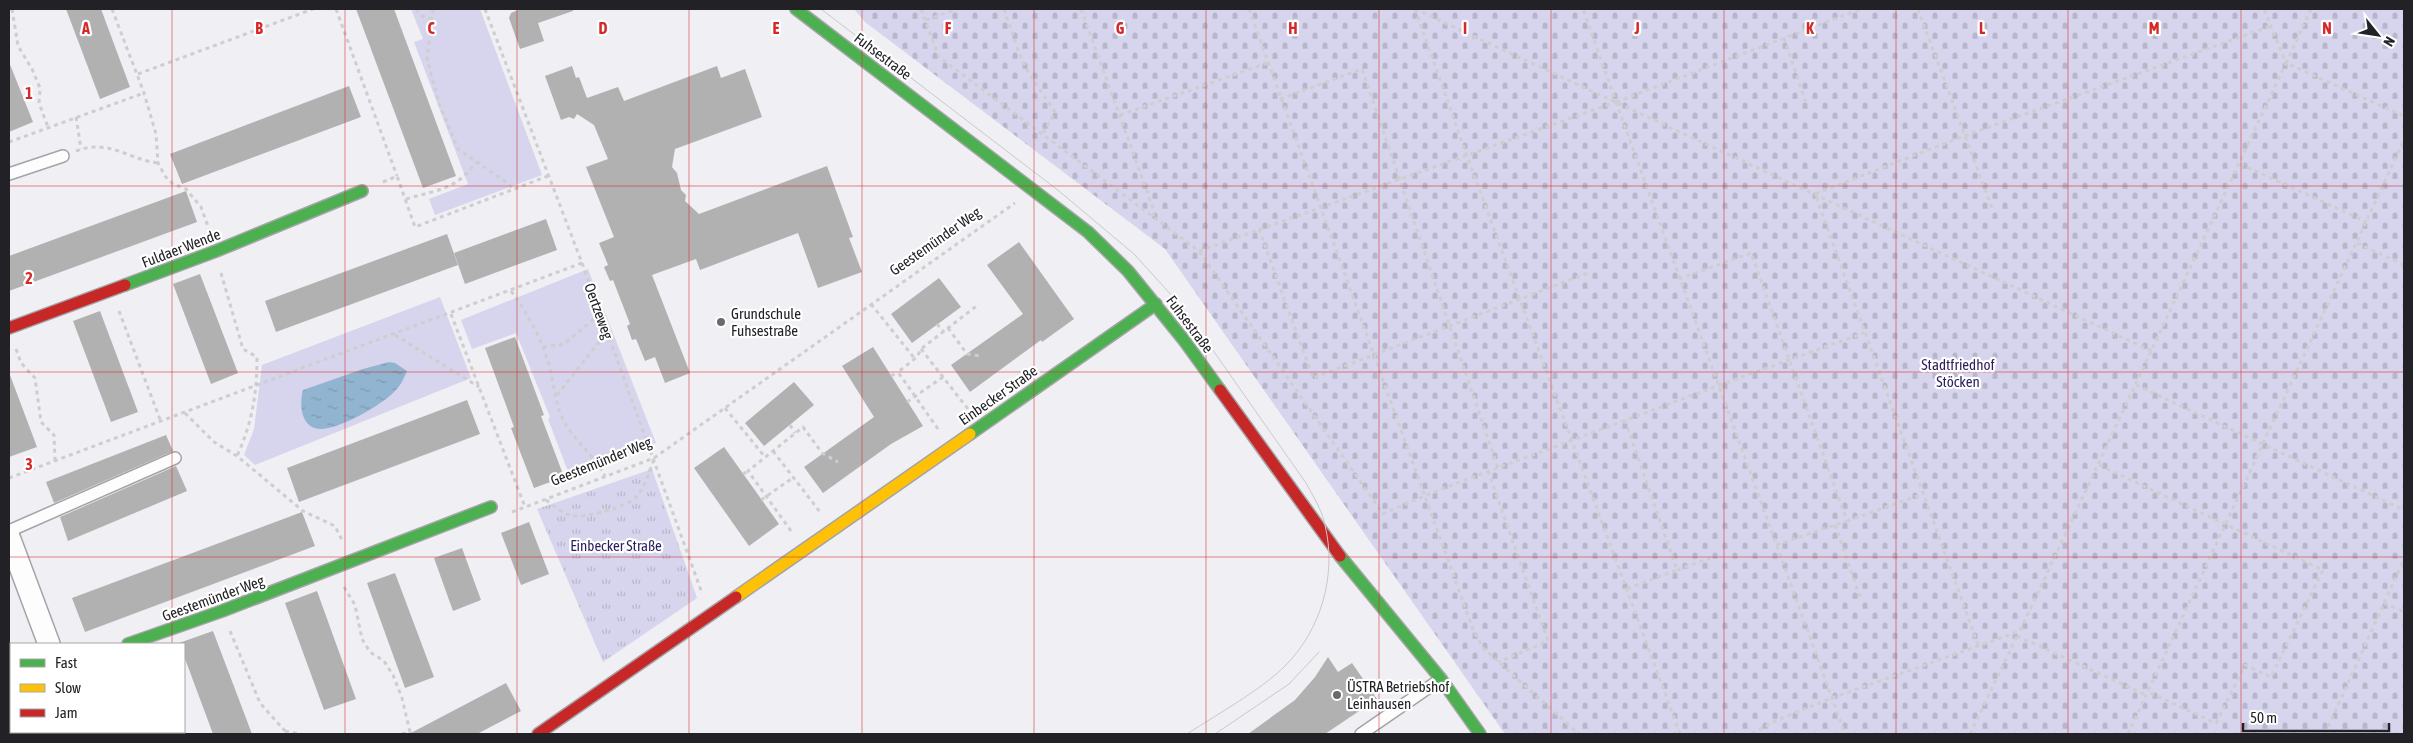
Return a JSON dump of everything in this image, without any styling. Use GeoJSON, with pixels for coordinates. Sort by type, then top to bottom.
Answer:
{"type":"FeatureCollection","features":[{"type":"Feature","properties":{"kind":"street","name":"Fuhsestraße"},"geometry":{"type":"LineString","coordinates":[[796,9],[1034,189],[1088,232],[1128,271],[1156,304],[1328,541],[1442,679],[1480,734]]}},
{"type":"Feature","properties":{"kind":"street","name":"Fuldaer Wende"},"geometry":{"type":"LineString","coordinates":[[9,328],[216,251],[362,191]]}},
{"type":"Feature","properties":{"kind":"street","name":"Einbecker Straße"},"geometry":{"type":"LineString","coordinates":[[538,734],[1156,304]]}},
{"type":"Feature","properties":{"kind":"street","name":"Geestemünder Weg"},"geometry":{"type":"LineString","coordinates":[[131,643],[222,611],[491,507]]}},
{"type":"Feature","properties":{"kind":"street"},"geometry":{"type":"LineString","coordinates":[[9,537],[48,643]]}},
{"type":"Feature","properties":{"kind":"lane"},"geometry":{"type":"LineString","coordinates":[[9,174],[63,156]]}},
{"type":"Feature","properties":{"kind":"lane"},"geometry":{"type":"LineString","coordinates":[[9,531],[175,458]]}},
{"type":"Feature","properties":{"kind":"lane"},"geometry":{"type":"LineString","coordinates":[[1361,734],[1442,679]]}},
{"type":"Feature","properties":{"kind":"path"},"geometry":{"type":"LineString","coordinates":[[12,9],[18,46],[32,69],[40,88],[39,103],[48,127]]}},
{"type":"Feature","properties":{"kind":"path"},"geometry":{"type":"LineString","coordinates":[[112,9],[144,93],[156,134],[158,163],[165,176],[173,184],[186,189],[201,207],[216,251],[243,349],[257,358],[257,385],[249,428],[237,456]]}},
{"type":"Feature","properties":{"kind":"path"},"geometry":{"type":"LineString","coordinates":[[138,74],[313,9]]}},
{"type":"Feature","properties":{"kind":"path"},"geometry":{"type":"LineString","coordinates":[[336,9],[416,227],[548,176]]}},
{"type":"Feature","properties":{"kind":"path"},"geometry":{"type":"LineString","coordinates":[[416,9],[422,16],[430,19]]}},
{"type":"Feature","properties":{"kind":"path"},"geometry":{"type":"LineString","coordinates":[[433,9],[430,19],[427,59],[440,106],[458,150],[509,184],[512,189]]}},
{"type":"Feature","properties":{"kind":"path","name":"Oertzeweg"},"geometry":{"type":"LineString","coordinates":[[485,9],[582,263],[710,615]]}},
{"type":"Feature","properties":{"kind":"path"},"geometry":{"type":"LineString","coordinates":[[921,9],[938,57],[1199,251],[1383,514],[1488,471],[1717,385],[1864,333]]}},
{"type":"Feature","properties":{"kind":"path"},"geometry":{"type":"LineString","coordinates":[[926,20],[957,9]]}},
{"type":"Feature","properties":{"kind":"path"},"geometry":{"type":"LineString","coordinates":[[1004,9],[1019,54],[1028,72],[1055,112],[1042,135]]}},
{"type":"Feature","properties":{"kind":"path"},"geometry":{"type":"LineString","coordinates":[[1081,9],[1154,211],[1154,218]]}},
{"type":"Feature","properties":{"kind":"path"},"geometry":{"type":"LineString","coordinates":[[1249,9],[1423,496],[1474,632],[1484,648],[1579,734]]}},
{"type":"Feature","properties":{"kind":"path"},"geometry":{"type":"LineString","coordinates":[[1415,9],[2152,351]]}},
{"type":"Feature","properties":{"kind":"path"},"geometry":{"type":"LineString","coordinates":[[1415,9],[1466,156],[1680,734]]}},
{"type":"Feature","properties":{"kind":"path"},"geometry":{"type":"LineString","coordinates":[[1583,9],[1717,385],[1845,734]]}},
{"type":"Feature","properties":{"kind":"path"},"geometry":{"type":"LineString","coordinates":[[1199,251],[1616,102],[1860,9]]}},
{"type":"Feature","properties":{"kind":"path"},"geometry":{"type":"LineString","coordinates":[[1918,9],[1993,211]]}},
{"type":"Feature","properties":{"kind":"path"},"geometry":{"type":"LineString","coordinates":[[2264,9],[2286,64],[2404,116]]}},
{"type":"Feature","properties":{"kind":"path"},"geometry":{"type":"LineString","coordinates":[[1970,734],[2136,386],[2311,9]]}},
{"type":"Feature","properties":{"kind":"path"},"geometry":{"type":"LineString","coordinates":[[1815,194],[1964,136],[2271,26]]}},
{"type":"Feature","properties":{"kind":"path"},"geometry":{"type":"LineString","coordinates":[[1784,38],[1807,106]]}},
{"type":"Feature","properties":{"kind":"path"},"geometry":{"type":"LineString","coordinates":[[1120,115],[1267,63]]}},
{"type":"Feature","properties":{"kind":"path"},"geometry":{"type":"LineString","coordinates":[[1280,99],[1362,69],[1498,468]]}},
{"type":"Feature","properties":{"kind":"path"},"geometry":{"type":"LineString","coordinates":[[9,142],[144,93]]}},
{"type":"Feature","properties":{"kind":"path"},"geometry":{"type":"LineString","coordinates":[[76,117],[81,149]]}},
{"type":"Feature","properties":{"kind":"path"},"geometry":{"type":"LineString","coordinates":[[2128,734],[2264,445],[2404,140]]}},
{"type":"Feature","properties":{"kind":"path"},"geometry":{"type":"LineString","coordinates":[[63,156],[81,149],[108,148],[158,163]]}},
{"type":"Feature","properties":{"kind":"path"},"geometry":{"type":"LineString","coordinates":[[406,199],[456,184],[476,162]]}},
{"type":"Feature","properties":{"kind":"path"},"geometry":{"type":"LineString","coordinates":[[2240,164],[2367,222]]}},
{"type":"Feature","properties":{"kind":"path"},"geometry":{"type":"LineString","coordinates":[[362,191],[397,176]]}},
{"type":"Feature","properties":{"kind":"path","name":"Geestemünder Weg"},"geometry":{"type":"LineString","coordinates":[[491,507],[502,517],[525,506],[546,500],[654,458],[1034,189]]}},
{"type":"Feature","properties":{"kind":"path"},"geometry":{"type":"LineString","coordinates":[[1815,194],[1978,644]]}},
{"type":"Feature","properties":{"kind":"path"},"geometry":{"type":"LineString","coordinates":[[1259,229],[1313,378],[1451,327],[1588,273]]}},
{"type":"Feature","properties":{"kind":"path"},"geometry":{"type":"LineString","coordinates":[[2357,243],[2404,265]]}},
{"type":"Feature","properties":{"kind":"path"},"geometry":{"type":"LineString","coordinates":[[1680,279],[1751,253],[1847,521]]}},
{"type":"Feature","properties":{"kind":"path"},"geometry":{"type":"LineString","coordinates":[[9,478],[451,314],[582,263]]}},
{"type":"Feature","properties":{"kind":"path"},"geometry":{"type":"LineString","coordinates":[[512,290],[526,310],[543,347],[564,421],[593,457],[605,476]]}},
{"type":"Feature","properties":{"kind":"path"},"geometry":{"type":"LineString","coordinates":[[111,291],[161,422]]}},
{"type":"Feature","properties":{"kind":"path"},"geometry":{"type":"LineString","coordinates":[[871,304],[915,359]]}},
{"type":"Feature","properties":{"kind":"path"},"geometry":{"type":"LineString","coordinates":[[891,376],[915,359],[921,349],[979,304]]}},
{"type":"Feature","properties":{"kind":"path"},"geometry":{"type":"LineString","coordinates":[[451,314],[525,506]]}},
{"type":"Feature","properties":{"kind":"path"},"geometry":{"type":"LineString","coordinates":[[543,347],[564,344],[600,314]]}},
{"type":"Feature","properties":{"kind":"path"},"geometry":{"type":"LineString","coordinates":[[937,324],[944,332]]}},
{"type":"Feature","properties":{"kind":"path"},"geometry":{"type":"LineString","coordinates":[[9,328],[21,364],[35,378],[41,422],[54,435],[55,461]]}},
{"type":"Feature","properties":{"kind":"path"},"geometry":{"type":"LineString","coordinates":[[948,328],[967,354],[980,356]]}},
{"type":"Feature","properties":{"kind":"path"},"geometry":{"type":"LineString","coordinates":[[556,396],[607,332]]}},
{"type":"Feature","properties":{"kind":"path"},"geometry":{"type":"LineString","coordinates":[[395,335],[480,387]]}},
{"type":"Feature","properties":{"kind":"path"},"geometry":{"type":"LineString","coordinates":[[921,349],[980,425]]}},
{"type":"Feature","properties":{"kind":"path"},"geometry":{"type":"LineString","coordinates":[[898,372],[950,446]]}},
{"type":"Feature","properties":{"kind":"path"},"geometry":{"type":"LineString","coordinates":[[908,402],[943,377]]}},
{"type":"Feature","properties":{"kind":"path"},"geometry":{"type":"LineString","coordinates":[[2136,386],[2404,510]]}},
{"type":"Feature","properties":{"kind":"path"},"geometry":{"type":"LineString","coordinates":[[725,408],[765,457]]}},
{"type":"Feature","properties":{"kind":"path"},"geometry":{"type":"LineString","coordinates":[[185,413],[214,442],[237,456],[303,511],[335,526],[351,561]]}},
{"type":"Feature","properties":{"kind":"path"},"geometry":{"type":"LineString","coordinates":[[1626,420],[1677,570]]}},
{"type":"Feature","properties":{"kind":"path"},"geometry":{"type":"LineString","coordinates":[[790,425],[795,433]]}},
{"type":"Feature","properties":{"kind":"path"},"geometry":{"type":"LineString","coordinates":[[743,474],[804,427],[822,453],[838,462]]}},
{"type":"Feature","properties":{"kind":"path"},"geometry":{"type":"LineString","coordinates":[[773,451],[832,528]]}},
{"type":"Feature","properties":{"kind":"path"},"geometry":{"type":"LineString","coordinates":[[546,500],[568,515],[576,517],[621,505],[634,499],[641,491],[654,458]]}},
{"type":"Feature","properties":{"kind":"path"},"geometry":{"type":"LineString","coordinates":[[2017,636],[2216,723],[2245,664],[2271,677],[2323,570],[2098,466]]}},
{"type":"Feature","properties":{"kind":"path"},"geometry":{"type":"LineString","coordinates":[[748,471],[803,548]]}},
{"type":"Feature","properties":{"kind":"path"},"geometry":{"type":"LineString","coordinates":[[1488,471],[1548,641],[1499,662]]}},
{"type":"Feature","properties":{"kind":"path"},"geometry":{"type":"LineString","coordinates":[[762,500],[794,477]]}},
{"type":"Feature","properties":{"kind":"path"},"geometry":{"type":"LineString","coordinates":[[1776,545],[1923,494]]}},
{"type":"Feature","properties":{"kind":"path"},"geometry":{"type":"LineString","coordinates":[[1835,525],[1860,597]]}},
{"type":"Feature","properties":{"kind":"path"},"geometry":{"type":"LineString","coordinates":[[1626,589],[1710,558]]}},
{"type":"Feature","properties":{"kind":"path"},"geometry":{"type":"LineString","coordinates":[[2325,734],[2404,559]]}},
{"type":"Feature","properties":{"kind":"path"},"geometry":{"type":"LineString","coordinates":[[337,567],[343,584],[355,605],[362,640],[370,652],[384,660],[393,675],[402,698],[410,733],[402,734]]}},
{"type":"Feature","properties":{"kind":"path"},"geometry":{"type":"LineString","coordinates":[[2384,603],[2404,612]]}},
{"type":"Feature","properties":{"kind":"path"},"geometry":{"type":"LineString","coordinates":[[222,611],[260,703],[284,732],[300,734]]}},
{"type":"Feature","properties":{"kind":"path"},"geometry":{"type":"LineString","coordinates":[[1752,734],[1775,721],[1832,698],[1978,644],[2020,631]]}},
{"type":"Feature","properties":{"kind":"green space"},"geometry":{"type":"Polygon","coordinates":[[[411,9],[480,9],[542,175],[435,215],[429,199],[468,184],[414,42],[423,39],[411,9]]]}},
{"type":"Feature","properties":{"kind":"green space","name":"Stadtfriedhof Stöcken"},"geometry":{"type":"Polygon","coordinates":[[[854,9],[2404,9],[2404,734],[1505,734],[1165,249],[865,22],[854,9]]]}},
{"type":"Feature","properties":{"kind":"green space"},"geometry":{"type":"Polygon","coordinates":[[[588,269],[656,443],[569,474],[548,419],[550,417],[516,333],[472,349],[461,320],[588,269]]]}},
{"type":"Feature","properties":{"kind":"green space"},"geometry":{"type":"Polygon","coordinates":[[[440,297],[471,378],[255,465],[244,455],[254,429],[262,365],[440,297]]]}},
{"type":"Feature","properties":{"kind":"green space","name":"Einbecker Straße"},"geometry":{"type":"Polygon","coordinates":[[[652,469],[697,598],[603,662],[537,509],[652,469]]]}},
{"type":"Feature","properties":{"kind":"water"},"geometry":{"type":"Polygon","coordinates":[[[389,362],[395,363],[407,371],[397,389],[382,402],[336,426],[320,429],[308,424],[302,412],[303,390],[389,362]]]}},
{"type":"Feature","properties":{"kind":"building"},"geometry":{"type":"Polygon","coordinates":[[[66,9],[101,9],[130,87],[100,99],[66,9]]]}},
{"type":"Feature","properties":{"kind":"building"},"geometry":{"type":"Polygon","coordinates":[[[356,9],[394,9],[456,176],[423,188],[356,9]]]}},
{"type":"Feature","properties":{"kind":"building"},"geometry":{"type":"Polygon","coordinates":[[[520,9],[573,9],[573,11],[538,23],[544,41],[520,49],[509,18],[511,13],[520,9]]]}},
{"type":"Feature","properties":{"kind":"building"},"geometry":{"type":"Polygon","coordinates":[[[9,62],[33,122],[9,132],[9,62]]]}},
{"type":"Feature","properties":{"kind":"building"},"geometry":{"type":"Polygon","coordinates":[[[572,66],[576,78],[579,77],[587,98],[618,87],[624,101],[717,66],[721,78],[745,69],[762,117],[675,149],[672,167],[677,173],[681,190],[686,195],[685,201],[699,214],[827,166],[853,237],[849,238],[862,272],[818,288],[798,233],[700,270],[696,259],[652,275],[690,373],[665,383],[655,357],[645,361],[636,339],[632,340],[627,326],[630,324],[613,280],[610,281],[604,267],[608,265],[599,243],[614,237],[586,167],[608,159],[594,125],[577,114],[574,119],[569,117],[561,120],[545,76],[572,66]]]}},
{"type":"Feature","properties":{"kind":"building"},"geometry":{"type":"Polygon","coordinates":[[[349,86],[361,117],[182,184],[170,154],[349,86]]]}},
{"type":"Feature","properties":{"kind":"building"},"geometry":{"type":"Polygon","coordinates":[[[186,191],[197,222],[9,291],[9,256],[186,191]]]}},
{"type":"Feature","properties":{"kind":"building"},"geometry":{"type":"Polygon","coordinates":[[[546,219],[557,250],[465,284],[454,253],[546,219]]]}},
{"type":"Feature","properties":{"kind":"building"},"geometry":{"type":"Polygon","coordinates":[[[447,234],[458,265],[276,332],[265,301],[447,234]]]}},
{"type":"Feature","properties":{"kind":"building"},"geometry":{"type":"Polygon","coordinates":[[[1019,242],[1074,319],[1042,342],[1041,340],[970,392],[951,365],[1023,314],[987,265],[1019,242]]]}},
{"type":"Feature","properties":{"kind":"building"},"geometry":{"type":"Polygon","coordinates":[[[200,274],[238,373],[211,384],[173,284],[200,274]]]}},
{"type":"Feature","properties":{"kind":"building"},"geometry":{"type":"Polygon","coordinates":[[[939,278],[961,307],[912,343],[891,314],[939,278]]]}},
{"type":"Feature","properties":{"kind":"building"},"geometry":{"type":"Polygon","coordinates":[[[100,311],[138,412],[111,422],[73,321],[100,311]]]}},
{"type":"Feature","properties":{"kind":"building"},"geometry":{"type":"Polygon","coordinates":[[[515,337],[544,415],[541,416],[564,477],[534,488],[511,428],[514,427],[485,348],[515,337]]]}},
{"type":"Feature","properties":{"kind":"building"},"geometry":{"type":"Polygon","coordinates":[[[873,347],[923,426],[891,444],[823,493],[804,467],[874,417],[842,366],[873,347]]]}},
{"type":"Feature","properties":{"kind":"building"},"geometry":{"type":"Polygon","coordinates":[[[9,376],[37,447],[9,457],[9,376]]]}},
{"type":"Feature","properties":{"kind":"building"},"geometry":{"type":"Polygon","coordinates":[[[794,382],[814,405],[764,446],[745,423],[794,382]]]}},
{"type":"Feature","properties":{"kind":"building"},"geometry":{"type":"Polygon","coordinates":[[[467,400],[480,434],[299,502],[287,468],[467,400]]]}},
{"type":"Feature","properties":{"kind":"building"},"geometry":{"type":"Polygon","coordinates":[[[166,435],[173,451],[54,503],[46,482],[166,435]]]}},
{"type":"Feature","properties":{"kind":"building"},"geometry":{"type":"Polygon","coordinates":[[[724,447],[779,524],[749,546],[694,468],[724,447]]]}},
{"type":"Feature","properties":{"kind":"building"},"geometry":{"type":"Polygon","coordinates":[[[176,466],[187,491],[68,541],[60,517],[176,466]]]}},
{"type":"Feature","properties":{"kind":"building"},"geometry":{"type":"Polygon","coordinates":[[[302,512],[315,546],[85,632],[72,598],[302,512]]]}},
{"type":"Feature","properties":{"kind":"building"},"geometry":{"type":"Polygon","coordinates":[[[529,522],[549,574],[521,585],[501,533],[529,522]]]}},
{"type":"Feature","properties":{"kind":"building"},"geometry":{"type":"Polygon","coordinates":[[[462,548],[481,600],[453,611],[434,558],[462,548]]]}},
{"type":"Feature","properties":{"kind":"building"},"geometry":{"type":"Polygon","coordinates":[[[395,573],[434,677],[405,688],[367,583],[395,573]]]}},
{"type":"Feature","properties":{"kind":"building"},"geometry":{"type":"Polygon","coordinates":[[[317,591],[356,699],[324,710],[285,603],[317,591]]]}},
{"type":"Feature","properties":{"kind":"building"},"geometry":{"type":"Polygon","coordinates":[[[213,631],[252,734],[213,734],[185,659],[185,643],[179,643],[213,631]]]}},
{"type":"Feature","properties":{"kind":"building","name":"ÜSTRA Betriebshof Leinhausen"},"geometry":{"type":"Polygon","coordinates":[[[1328,657],[1338,672],[1352,663],[1377,699],[1325,734],[1248,734],[1295,700],[1315,677],[1328,657]]]}},
{"type":"Feature","properties":{"kind":"building"},"geometry":{"type":"Polygon","coordinates":[[[506,683],[521,711],[477,734],[409,734],[506,683]]]}},
{"type":"Feature","properties":{"kind":"tram line"},"geometry":{"type":"LineString","coordinates":[[821,9],[1059,191],[1134,254],[1184,309],[1306,483],[1317,503],[1325,525],[1329,563],[1323,601],[1317,619],[1308,636],[1298,652],[1275,675],[1251,693],[1187,734]]}},
{"type":"Feature","properties":{"kind":"tram line"},"geometry":{"type":"LineString","coordinates":[[1215,734],[1289,684],[1319,652]]}},
{"type":"Feature","properties":{"kind":"traffic: fast"},"geometry":{"type":"LineString","coordinates":[[796,9],[1088,232],[1128,271],[1183,339],[1220,390]]}},
{"type":"Feature","properties":{"kind":"traffic: fast"},"geometry":{"type":"LineString","coordinates":[[125,285],[216,251],[362,191]]}},
{"type":"Feature","properties":{"kind":"traffic: fast"},"geometry":{"type":"LineString","coordinates":[[970,434],[1156,304]]}},
{"type":"Feature","properties":{"kind":"traffic: fast"},"geometry":{"type":"LineString","coordinates":[[131,643],[222,611],[491,507]]}},
{"type":"Feature","properties":{"kind":"traffic: fast"},"geometry":{"type":"LineString","coordinates":[[1340,556],[1441,679],[1480,734]]}},
{"type":"Feature","properties":{"kind":"traffic: slow"},"geometry":{"type":"LineString","coordinates":[[736,597],[970,434]]}},
{"type":"Feature","properties":{"kind":"traffic: jam"},"geometry":{"type":"LineString","coordinates":[[9,328],[125,285]]}},
{"type":"Feature","properties":{"kind":"traffic: jam"},"geometry":{"type":"LineString","coordinates":[[1220,390],[1340,556]]}},
{"type":"Feature","properties":{"kind":"traffic: jam"},"geometry":{"type":"LineString","coordinates":[[538,734],[736,597]]}},
{"type":"Feature","properties":{"kind":"place","name":"Grundschule Fuhsestraße"},"geometry":{"type":"Point","coordinates":[721,322]}},
{"type":"Feature","properties":{"kind":"place","name":"ÜSTRA Betriebshof Leinhausen"},"geometry":{"type":"Point","coordinates":[1337,695]}}]}
